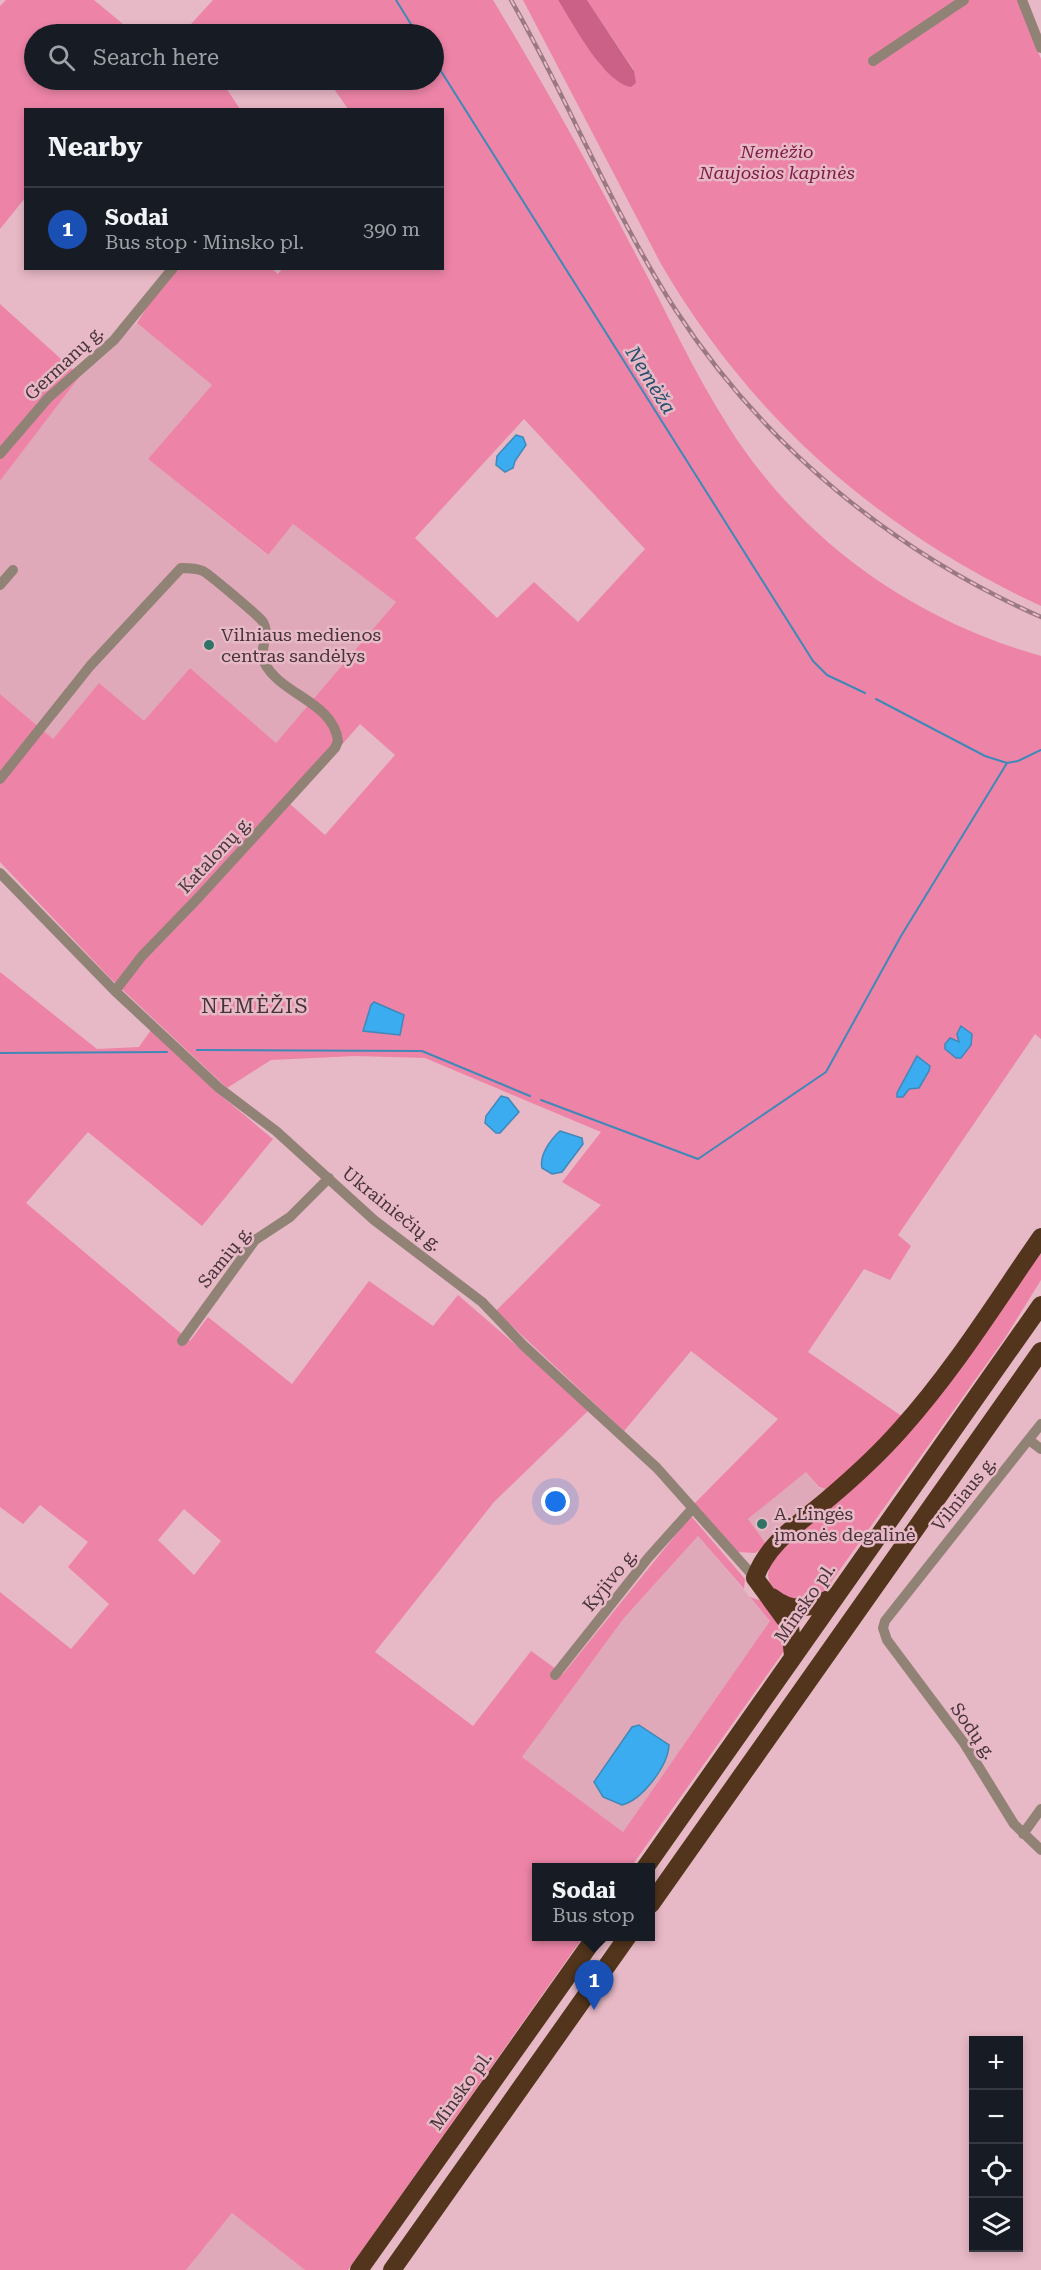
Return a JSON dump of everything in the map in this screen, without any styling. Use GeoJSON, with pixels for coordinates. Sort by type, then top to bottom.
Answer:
{"type":"FeatureCollection","features":[{"type":"Feature","properties":{"kind":"highway"},"geometry":{"type":"LineString","coordinates":[[793,1656],[790,1626],[771,1596],[755,1578],[763,1559],[777,1543],[872,1459],[919,1409],[1041,1237]]}},
{"type":"Feature","properties":{"kind":"highway","name":"Minsko pl."},"geometry":{"type":"LineString","coordinates":[[648,1863],[1041,1305]]}},
{"type":"Feature","properties":{"kind":"highway"},"geometry":{"type":"LineString","coordinates":[[655,1898],[1041,1351]]}},
{"type":"Feature","properties":{"kind":"highway"},"geometry":{"type":"LineString","coordinates":[[771,1596],[788,1607],[801,1609],[836,1595]]}},
{"type":"Feature","properties":{"kind":"highway","name":"Minsko pl."},"geometry":{"type":"LineString","coordinates":[[359,2270],[592,1941]]}},
{"type":"Feature","properties":{"kind":"highway"},"geometry":{"type":"LineString","coordinates":[[392,2270],[624,1941]]}},
{"type":"Feature","properties":{"kind":"street"},"geometry":{"type":"LineString","coordinates":[[873,61],[964,0]]}},
{"type":"Feature","properties":{"kind":"street"},"geometry":{"type":"LineString","coordinates":[[1022,0],[1041,48]]}},
{"type":"Feature","properties":{"kind":"street","name":"Germanų g."},"geometry":{"type":"LineString","coordinates":[[0,454],[48,398],[114,340],[171,270]]}},
{"type":"Feature","properties":{"kind":"street","name":"Katalonų g."},"geometry":{"type":"LineString","coordinates":[[0,779],[90,666],[181,568],[204,571],[263,622],[267,641],[262,654],[264,662],[280,679],[325,714],[338,741],[326,759],[142,956],[115,991]]}},
{"type":"Feature","properties":{"kind":"street"},"geometry":{"type":"LineString","coordinates":[[0,585],[13,570]]}},
{"type":"Feature","properties":{"kind":"street","name":"Ukrainiečių g."},"geometry":{"type":"LineString","coordinates":[[0,873],[115,991],[219,1088],[276,1131],[374,1220],[482,1302],[523,1345],[657,1468],[755,1578]]}},
{"type":"Feature","properties":{"kind":"street","name":"Samių g."},"geometry":{"type":"LineString","coordinates":[[182,1341],[255,1240],[290,1217],[329,1178]]}},
{"type":"Feature","properties":{"kind":"street","name":"Vilniaus g."},"geometry":{"type":"LineString","coordinates":[[883,1628],[885,1621],[1041,1424]]}},
{"type":"Feature","properties":{"kind":"street"},"geometry":{"type":"LineString","coordinates":[[1029,1440],[1041,1449]]}},
{"type":"Feature","properties":{"kind":"street","name":"Kyjivo g."},"geometry":{"type":"LineString","coordinates":[[555,1675],[648,1558],[692,1509]]}},
{"type":"Feature","properties":{"kind":"street","name":"Sodų g."},"geometry":{"type":"LineString","coordinates":[[883,1628],[887,1640],[964,1743],[1023,1834],[1041,1850]]}},
{"type":"Feature","properties":{"kind":"street"},"geometry":{"type":"LineString","coordinates":[[1023,1834],[1041,1809]]}},
{"type":"Feature","properties":{"kind":"shaded area"},"geometry":{"type":"Polygon","coordinates":[[[558,0],[587,0],[634,71],[636,83],[631,87],[620,83],[610,75],[580,36],[558,0]]]}},
{"type":"Feature","properties":{"kind":"shaded area"},"geometry":{"type":"Polygon","coordinates":[[[137,323],[212,385],[148,459],[267,555],[293,524],[396,602],[276,743],[190,668],[144,722],[99,684],[53,739],[0,694],[0,481],[80,376],[137,323]]]}},
{"type":"Feature","properties":{"kind":"shaded area"},"geometry":{"type":"Polygon","coordinates":[[[806,1472],[819,1488],[829,1490],[767,1545],[748,1519],[806,1472]]]}},
{"type":"Feature","properties":{"kind":"shaded area"},"geometry":{"type":"Polygon","coordinates":[[[698,1536],[770,1621],[623,1832],[522,1757],[624,1618],[698,1536]]]}},
{"type":"Feature","properties":{"kind":"shaded area"},"geometry":{"type":"Polygon","coordinates":[[[232,2213],[305,2270],[186,2270],[232,2213]]]}},
{"type":"Feature","properties":{"kind":"green space"},"geometry":{"type":"Polygon","coordinates":[[[6,0],[94,0],[123,24],[24,24],[24,90],[227,90],[239,108],[24,108],[24,199],[0,229],[0,6],[6,0]]]}},
{"type":"Feature","properties":{"kind":"green space"},"geometry":{"type":"Polygon","coordinates":[[[213,0],[493,0],[618,221],[704,386],[730,429],[759,469],[791,507],[826,541],[864,571],[905,598],[949,621],[994,641],[1041,656],[1041,1039],[1035,1034],[898,1235],[911,1246],[890,1280],[864,1269],[808,1352],[903,1417],[829,1490],[819,1487],[806,1472],[748,1519],[767,1545],[755,1553],[738,1552],[694,1504],[778,1419],[691,1351],[624,1431],[496,1311],[601,1205],[562,1182],[601,1132],[425,1058],[355,1056],[271,1060],[227,1088],[110,978],[0,862],[0,694],[53,739],[99,683],[144,721],[190,668],[276,743],[396,602],[293,524],[268,555],[148,459],[212,385],[137,323],[170,270],[273,270],[278,274],[281,270],[444,270],[444,108],[347,108],[335,90],[444,90],[444,24],[191,24],[213,0]],[[524,419],[415,538],[497,618],[534,582],[578,622],[645,549],[524,419]],[[360,724],[290,804],[325,835],[395,755],[360,724]]]}},
{"type":"Feature","properties":{"kind":"green space","name":"Nemėžio Naujosios kapinės"},"geometry":{"type":"Polygon","coordinates":[[[523,0],[558,0],[602,67],[634,70],[587,0],[1018,0],[1041,59],[1041,606],[982,576],[926,542],[873,505],[824,465],[778,420],[736,372],[697,320],[661,264],[523,0]]]}},
{"type":"Feature","properties":{"kind":"green space"},"geometry":{"type":"Polygon","coordinates":[[[0,304],[80,376],[0,481],[0,304]]]}},
{"type":"Feature","properties":{"kind":"green space"},"geometry":{"type":"Polygon","coordinates":[[[0,972],[97,1049],[139,1047],[151,1030],[213,1089],[273,1139],[202,1226],[88,1132],[26,1203],[190,1341],[208,1317],[292,1384],[369,1281],[433,1326],[458,1295],[590,1409],[494,1502],[375,1652],[473,1726],[531,1651],[563,1674],[691,1516],[745,1579],[744,1589],[698,1536],[624,1618],[522,1757],[623,1832],[770,1621],[750,1597],[762,1601],[786,1629],[784,1651],[634,1863],[532,1863],[532,1941],[580,1941],[348,2270],[305,2270],[232,2213],[186,2270],[0,2270],[0,1592],[71,1649],[109,1604],[68,1567],[88,1542],[40,1505],[23,1524],[0,1507],[0,972]],[[184,1509],[158,1540],[194,1575],[221,1541],[184,1509]]]}},
{"type":"Feature","properties":{"kind":"green space"},"geometry":{"type":"Polygon","coordinates":[[[1041,1248],[1041,1280],[1005,1338],[824,1592],[795,1604],[770,1587],[768,1575],[771,1558],[814,1521],[1041,1248]]]}},
{"type":"Feature","properties":{"kind":"water"},"geometry":{"type":"Polygon","coordinates":[[[516,435],[523,437],[526,445],[513,468],[505,472],[496,465],[497,456],[516,435]]]}},
{"type":"Feature","properties":{"kind":"water"},"geometry":{"type":"Polygon","coordinates":[[[374,1002],[404,1015],[400,1035],[363,1031],[374,1002]]]}},
{"type":"Feature","properties":{"kind":"water"},"geometry":{"type":"Polygon","coordinates":[[[961,1026],[972,1034],[971,1045],[961,1058],[956,1058],[945,1049],[945,1044],[950,1038],[959,1042],[957,1034],[961,1026]]]}},
{"type":"Feature","properties":{"kind":"water"},"geometry":{"type":"Polygon","coordinates":[[[917,1056],[930,1066],[929,1071],[919,1088],[909,1089],[903,1097],[897,1097],[897,1093],[917,1056]]]}},
{"type":"Feature","properties":{"kind":"water"},"geometry":{"type":"Polygon","coordinates":[[[501,1096],[508,1098],[519,1112],[500,1133],[496,1133],[485,1123],[486,1116],[501,1096]]]}},
{"type":"Feature","properties":{"kind":"water"},"geometry":{"type":"Polygon","coordinates":[[[560,1131],[582,1138],[583,1144],[562,1172],[552,1174],[542,1168],[542,1158],[560,1131]]]}},
{"type":"Feature","properties":{"kind":"water"},"geometry":{"type":"Polygon","coordinates":[[[639,1725],[669,1745],[668,1753],[653,1781],[638,1796],[622,1805],[603,1797],[594,1782],[632,1727],[639,1725]]]}},
{"type":"Feature","properties":{"kind":"waterway","name":"Nemėža"},"geometry":{"type":"LineString","coordinates":[[396,0],[411,24]]}},
{"type":"Feature","properties":{"kind":"waterway","name":"Nemėža"},"geometry":{"type":"LineString","coordinates":[[444,76],[813,661],[827,675],[865,693]]}},
{"type":"Feature","properties":{"kind":"waterway","name":"Nemėža"},"geometry":{"type":"LineString","coordinates":[[876,699],[985,756],[1007,763],[1018,761],[1041,750]]}},
{"type":"Feature","properties":{"kind":"waterway"},"geometry":{"type":"LineString","coordinates":[[541,1100],[698,1159],[826,1072],[901,936],[1007,763]]}},
{"type":"Feature","properties":{"kind":"waterway"},"geometry":{"type":"LineString","coordinates":[[197,1050],[422,1051],[530,1096]]}},
{"type":"Feature","properties":{"kind":"waterway"},"geometry":{"type":"LineString","coordinates":[[0,1053],[167,1052]]}},
{"type":"Feature","properties":{"kind":"railway"},"geometry":{"type":"LineString","coordinates":[[511,0],[652,272],[710,359],[749,406],[836,490],[883,527],[933,560],[1041,617]]}},
{"type":"Feature","properties":{"kind":"place","name":"Vilniaus medienos centras sandėlys"},"geometry":{"type":"Point","coordinates":[209,645]}},
{"type":"Feature","properties":{"kind":"place","name":"A. Lingės įmonės degalinė"},"geometry":{"type":"Point","coordinates":[762,1524]}},
{"type":"Feature","properties":{"kind":"place","name":"Sodai"},"geometry":{"type":"Point","coordinates":[594,2010]}},
{"type":"Feature","properties":{"kind":"district","name":"NEMĖŽIS"},"geometry":{"type":"Point","coordinates":[255,1006]}}]}
